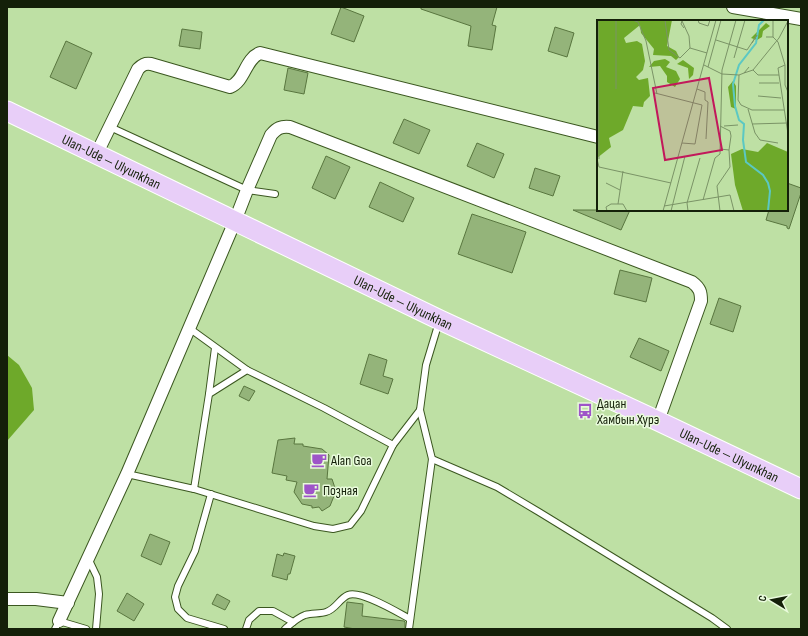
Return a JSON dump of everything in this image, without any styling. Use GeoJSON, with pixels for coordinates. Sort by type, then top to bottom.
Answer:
{"type":"FeatureCollection","features":[{"type":"Feature","properties":{"kind":"main road","name":"Ulan-Ude — Ulyunkhan"},"geometry":{"type":"LineString","coordinates":[[7,111],[97,153],[440,320],[801,489]]}},
{"type":"Feature","properties":{"kind":"street"},"geometry":{"type":"LineString","coordinates":[[733,7],[801,19]]}},
{"type":"Feature","properties":{"kind":"street"},"geometry":{"type":"LineString","coordinates":[[97,153],[138,69],[141,66],[151,64],[230,87],[237,82],[253,57],[260,52],[597,137]]}},
{"type":"Feature","properties":{"kind":"street"},"geometry":{"type":"LineString","coordinates":[[57,625],[127,474],[235,221],[246,190],[271,135],[276,129],[283,127],[290,128],[692,282],[698,287],[701,294],[701,301],[658,421]]}},
{"type":"Feature","properties":{"kind":"street"},"geometry":{"type":"LineString","coordinates":[[7,599],[68,603]]}},
{"type":"Feature","properties":{"kind":"lane"},"geometry":{"type":"LineString","coordinates":[[110,127],[246,190],[274,194]]}},
{"type":"Feature","properties":{"kind":"lane"},"geometry":{"type":"LineString","coordinates":[[409,629],[432,459],[420,410],[426,365],[440,320]]}},
{"type":"Feature","properties":{"kind":"lane"},"geometry":{"type":"LineString","coordinates":[[189,328],[247,370],[324,408],[393,446]]}},
{"type":"Feature","properties":{"kind":"lane"},"geometry":{"type":"LineString","coordinates":[[194,489],[215,348]]}},
{"type":"Feature","properties":{"kind":"lane"},"geometry":{"type":"LineString","coordinates":[[209,394],[247,370]]}},
{"type":"Feature","properties":{"kind":"lane"},"geometry":{"type":"LineString","coordinates":[[127,474],[194,489],[314,526],[333,529],[350,525],[361,511],[393,446],[420,410]]}},
{"type":"Feature","properties":{"kind":"lane"},"geometry":{"type":"LineString","coordinates":[[432,459],[497,487],[712,618],[727,629]]}},
{"type":"Feature","properties":{"kind":"lane"},"geometry":{"type":"LineString","coordinates":[[211,494],[195,551],[178,586],[175,597],[178,609],[186,618],[224,629]]}},
{"type":"Feature","properties":{"kind":"lane"},"geometry":{"type":"LineString","coordinates":[[88,558],[97,577],[99,594],[96,629]]}},
{"type":"Feature","properties":{"kind":"lane"},"geometry":{"type":"LineString","coordinates":[[285,629],[293,622],[306,615],[327,612],[335,608],[343,598],[349,594],[357,594],[366,597],[410,619]]}},
{"type":"Feature","properties":{"kind":"lane"},"geometry":{"type":"LineString","coordinates":[[246,629],[249,620],[259,612],[273,612],[293,622]]}},
{"type":"Feature","properties":{"kind":"lane"},"geometry":{"type":"LineString","coordinates":[[57,625],[86,629]]}},
{"type":"Feature","properties":{"kind":"green space"},"geometry":{"type":"Polygon","coordinates":[[[7,355],[19,365],[32,388],[34,410],[7,441],[7,355]]]}},
{"type":"Feature","properties":{"kind":"building"},"geometry":{"type":"Polygon","coordinates":[[[341,7],[364,16],[354,42],[331,34],[341,7]]]}},
{"type":"Feature","properties":{"kind":"building"},"geometry":{"type":"Polygon","coordinates":[[[421,7],[497,7],[492,25],[496,26],[492,50],[468,46],[471,26],[421,9],[421,7]]]}},
{"type":"Feature","properties":{"kind":"building"},"geometry":{"type":"Polygon","coordinates":[[[555,27],[574,33],[567,57],[548,51],[555,27]]]}},
{"type":"Feature","properties":{"kind":"building"},"geometry":{"type":"Polygon","coordinates":[[[182,29],[202,32],[200,49],[179,46],[182,29]]]}},
{"type":"Feature","properties":{"kind":"building"},"geometry":{"type":"Polygon","coordinates":[[[66,41],[92,53],[76,89],[50,77],[66,41]]]}},
{"type":"Feature","properties":{"kind":"building"},"geometry":{"type":"Polygon","coordinates":[[[288,68],[308,73],[304,94],[284,90],[288,68]]]}},
{"type":"Feature","properties":{"kind":"building"},"geometry":{"type":"Polygon","coordinates":[[[404,119],[430,130],[419,154],[393,143],[404,119]]]}},
{"type":"Feature","properties":{"kind":"building"},"geometry":{"type":"Polygon","coordinates":[[[477,143],[504,154],[494,178],[467,166],[477,143]]]}},
{"type":"Feature","properties":{"kind":"building"},"geometry":{"type":"Polygon","coordinates":[[[326,156],[350,167],[335,199],[312,188],[326,156]]]}},
{"type":"Feature","properties":{"kind":"building"},"geometry":{"type":"Polygon","coordinates":[[[535,168],[560,176],[553,196],[529,188],[535,168]]]}},
{"type":"Feature","properties":{"kind":"building"},"geometry":{"type":"Polygon","coordinates":[[[380,182],[414,198],[403,222],[369,207],[380,182]]]}},
{"type":"Feature","properties":{"kind":"building"},"geometry":{"type":"Polygon","coordinates":[[[788,183],[801,188],[801,193],[789,229],[787,226],[766,220],[769,211],[788,211],[788,183]]]}},
{"type":"Feature","properties":{"kind":"building"},"geometry":{"type":"Polygon","coordinates":[[[573,210],[630,211],[621,230],[573,210]]]}},
{"type":"Feature","properties":{"kind":"building"},"geometry":{"type":"Polygon","coordinates":[[[472,214],[526,232],[512,273],[458,254],[472,214]]]}},
{"type":"Feature","properties":{"kind":"building"},"geometry":{"type":"Polygon","coordinates":[[[620,270],[652,278],[646,302],[614,294],[620,270]]]}},
{"type":"Feature","properties":{"kind":"building"},"geometry":{"type":"Polygon","coordinates":[[[719,298],[741,306],[733,332],[710,324],[719,298]]]}},
{"type":"Feature","properties":{"kind":"building"},"geometry":{"type":"Polygon","coordinates":[[[639,338],[669,351],[661,371],[630,357],[639,338]]]}},
{"type":"Feature","properties":{"kind":"building"},"geometry":{"type":"Polygon","coordinates":[[[369,354],[387,360],[383,376],[393,379],[388,394],[360,384],[369,354]]]}},
{"type":"Feature","properties":{"kind":"building"},"geometry":{"type":"Polygon","coordinates":[[[244,386],[255,391],[249,401],[239,396],[244,386]]]}},
{"type":"Feature","properties":{"kind":"building"},"geometry":{"type":"Polygon","coordinates":[[[295,438],[294,444],[303,444],[303,446],[322,449],[329,455],[327,479],[332,479],[336,491],[330,506],[322,511],[319,507],[312,508],[312,506],[302,504],[294,492],[297,482],[286,480],[287,476],[272,473],[278,440],[295,438]]]}},
{"type":"Feature","properties":{"kind":"building"},"geometry":{"type":"Polygon","coordinates":[[[150,534],[170,542],[161,565],[141,556],[150,534]]]}},
{"type":"Feature","properties":{"kind":"building"},"geometry":{"type":"Polygon","coordinates":[[[284,553],[295,556],[287,580],[272,576],[277,554],[283,556],[284,553]]]}},
{"type":"Feature","properties":{"kind":"building"},"geometry":{"type":"Polygon","coordinates":[[[127,593],[144,604],[134,621],[117,611],[127,593]]]}},
{"type":"Feature","properties":{"kind":"building"},"geometry":{"type":"Polygon","coordinates":[[[217,594],[230,601],[225,610],[212,604],[217,594]]]}},
{"type":"Feature","properties":{"kind":"building"},"geometry":{"type":"Polygon","coordinates":[[[347,602],[363,604],[362,616],[404,621],[405,629],[355,629],[344,627],[347,602]]]}},
{"type":"Feature","properties":{"kind":"place","name":"Дацан Хамбын Хурэ"},"geometry":{"type":"Point","coordinates":[585,411]}},
{"type":"Feature","properties":{"kind":"place","name":"Alan Goa"},"geometry":{"type":"Point","coordinates":[319,460]}},
{"type":"Feature","properties":{"kind":"place","name":"Позная"},"geometry":{"type":"Point","coordinates":[311,490]}}]}
